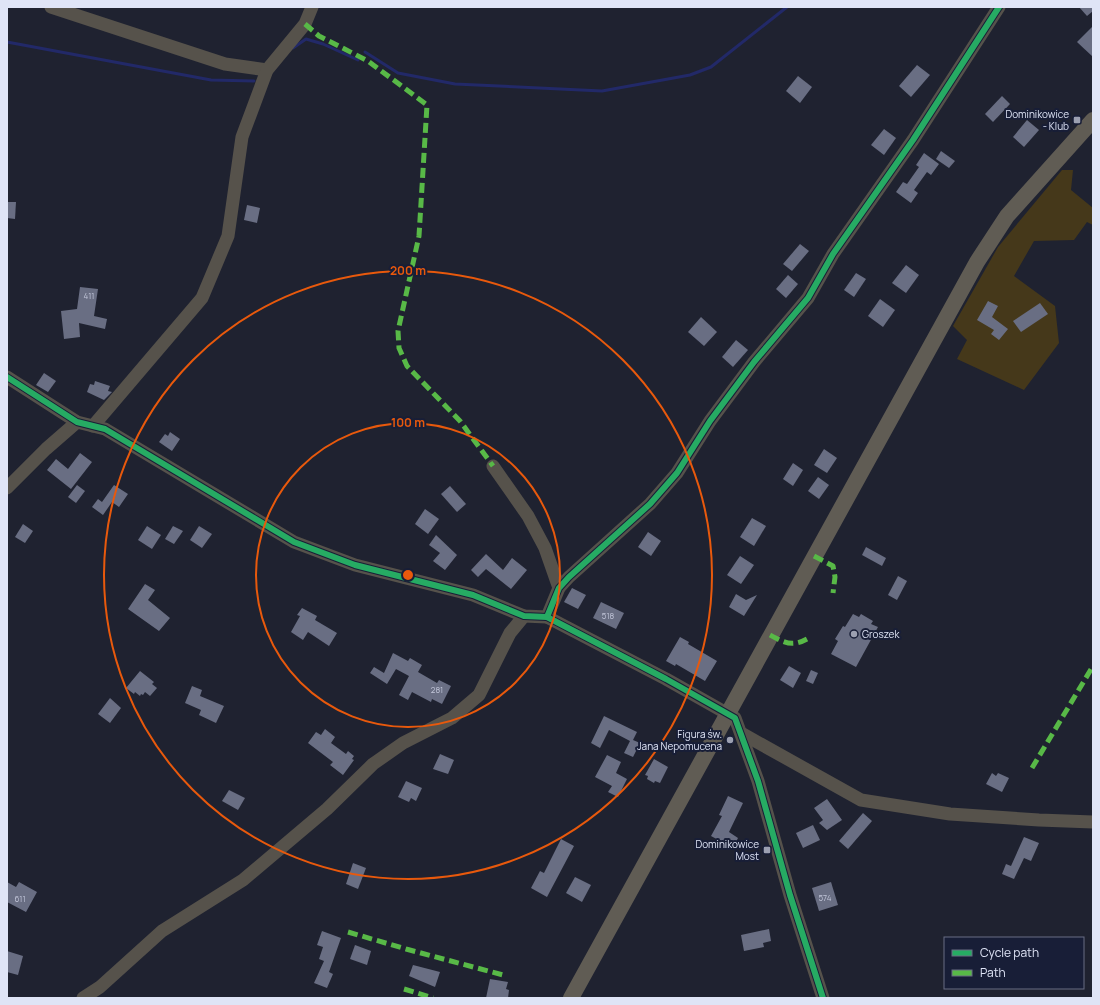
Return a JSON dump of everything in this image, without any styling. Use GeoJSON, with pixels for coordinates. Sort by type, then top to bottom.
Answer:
{"type":"FeatureCollection","features":[{"type":"Feature","properties":{"kind":"main road"},"geometry":{"type":"LineString","coordinates":[[571,998],[980,257],[1007,216],[1093,120]]}},
{"type":"Feature","properties":{"kind":"street"},"geometry":{"type":"LineString","coordinates":[[52,7],[225,64],[266,70]]}},
{"type":"Feature","properties":{"kind":"street"},"geometry":{"type":"LineString","coordinates":[[93,426],[202,298],[228,236],[242,137],[266,70],[305,24],[312,7]]}},
{"type":"Feature","properties":{"kind":"street"},"geometry":{"type":"LineString","coordinates":[[547,618],[559,588],[569,577],[650,504],[677,473],[714,415],[754,362],[808,298],[832,254],[913,140],[999,7]]}},
{"type":"Feature","properties":{"kind":"street"},"geometry":{"type":"LineString","coordinates":[[7,377],[77,422],[105,429],[294,542],[355,565],[473,595],[524,616],[547,618],[735,718],[758,781],[790,895],[822,998]]}},
{"type":"Feature","properties":{"kind":"street"},"geometry":{"type":"LineString","coordinates":[[7,488],[46,449],[77,422]]}},
{"type":"Feature","properties":{"kind":"street"},"geometry":{"type":"LineString","coordinates":[[493,466],[528,516],[545,548],[559,588]]}},
{"type":"Feature","properties":{"kind":"street"},"geometry":{"type":"LineString","coordinates":[[83,998],[100,987],[162,931],[243,880],[327,809],[373,764],[403,743],[452,718],[463,709],[479,695],[510,632],[524,616]]}},
{"type":"Feature","properties":{"kind":"street"},"geometry":{"type":"LineString","coordinates":[[741,733],[861,800],[950,814],[1093,822]]}},
{"type":"Feature","properties":{"kind":"shaded area"},"geometry":{"type":"Polygon","coordinates":[[[1062,170],[1073,170],[1071,190],[1093,208],[1093,225],[1087,222],[1074,240],[1034,241],[1014,276],[1055,306],[1059,343],[1024,390],[957,359],[967,340],[953,326],[998,247],[1062,170]]]}},
{"type":"Feature","properties":{"kind":"building"},"geometry":{"type":"Polygon","coordinates":[[[1079,7],[1093,7],[1093,11],[1087,16],[1079,7]]]}},
{"type":"Feature","properties":{"kind":"building"},"geometry":{"type":"Polygon","coordinates":[[[1093,26],[1093,57],[1077,42],[1093,26]]]}},
{"type":"Feature","properties":{"kind":"building"},"geometry":{"type":"Polygon","coordinates":[[[917,65],[930,75],[911,97],[899,86],[917,65]]]}},
{"type":"Feature","properties":{"kind":"building"},"geometry":{"type":"Polygon","coordinates":[[[798,76],[812,87],[800,103],[786,91],[798,76]]]}},
{"type":"Feature","properties":{"kind":"building"},"geometry":{"type":"Polygon","coordinates":[[[1002,96],[1010,104],[993,122],[985,114],[1002,96]]]}},
{"type":"Feature","properties":{"kind":"building"},"geometry":{"type":"Polygon","coordinates":[[[1027,120],[1039,130],[1024,147],[1013,137],[1027,120]]]}},
{"type":"Feature","properties":{"kind":"building"},"geometry":{"type":"Polygon","coordinates":[[[884,129],[896,138],[884,155],[871,145],[884,129]]]}},
{"type":"Feature","properties":{"kind":"building"},"geometry":{"type":"Polygon","coordinates":[[[941,151],[955,161],[949,168],[936,159],[941,151]]]}},
{"type":"Feature","properties":{"kind":"building"},"geometry":{"type":"Polygon","coordinates":[[[924,153],[939,164],[931,175],[927,172],[914,190],[918,193],[911,203],[896,192],[903,182],[907,184],[919,167],[916,165],[924,153]]]}},
{"type":"Feature","properties":{"kind":"building"},"geometry":{"type":"Polygon","coordinates":[[[7,202],[16,202],[15,219],[7,218],[7,202]]]}},
{"type":"Feature","properties":{"kind":"building"},"geometry":{"type":"Polygon","coordinates":[[[247,205],[260,208],[257,223],[244,220],[247,205]]]}},
{"type":"Feature","properties":{"kind":"building"},"geometry":{"type":"Polygon","coordinates":[[[800,244],[809,251],[792,271],[783,264],[800,244]]]}},
{"type":"Feature","properties":{"kind":"building"},"geometry":{"type":"Polygon","coordinates":[[[906,265],[919,275],[906,293],[892,283],[906,265]]]}},
{"type":"Feature","properties":{"kind":"building"},"geometry":{"type":"Polygon","coordinates":[[[856,273],[866,279],[854,297],[844,290],[856,273]]]}},
{"type":"Feature","properties":{"kind":"building"},"geometry":{"type":"Polygon","coordinates":[[[788,275],[798,284],[786,298],[776,289],[788,275]]]}},
{"type":"Feature","properties":{"kind":"building"},"geometry":{"type":"Polygon","coordinates":[[[80,287],[98,289],[94,316],[107,319],[105,329],[79,323],[80,337],[64,339],[61,311],[77,309],[80,287]]]}},
{"type":"Feature","properties":{"kind":"building"},"geometry":{"type":"Polygon","coordinates":[[[880,299],[895,310],[883,327],[868,316],[880,299]]]}},
{"type":"Feature","properties":{"kind":"building"},"geometry":{"type":"Polygon","coordinates":[[[988,301],[998,306],[992,317],[1008,329],[999,340],[991,334],[994,330],[977,320],[988,301]]]}},
{"type":"Feature","properties":{"kind":"building"},"geometry":{"type":"Polygon","coordinates":[[[1040,303],[1048,314],[1021,332],[1013,321],[1040,303]]]}},
{"type":"Feature","properties":{"kind":"building"},"geometry":{"type":"Polygon","coordinates":[[[701,317],[717,332],[704,346],[688,332],[701,317]]]}},
{"type":"Feature","properties":{"kind":"building"},"geometry":{"type":"Polygon","coordinates":[[[736,340],[748,350],[733,367],[722,357],[736,340]]]}},
{"type":"Feature","properties":{"kind":"building"},"geometry":{"type":"Polygon","coordinates":[[[44,373],[56,381],[48,392],[36,385],[44,373]]]}},
{"type":"Feature","properties":{"kind":"building"},"geometry":{"type":"Polygon","coordinates":[[[95,381],[110,386],[108,391],[112,392],[104,400],[87,392],[90,384],[94,385],[95,381]]]}},
{"type":"Feature","properties":{"kind":"building"},"geometry":{"type":"Polygon","coordinates":[[[170,432],[180,439],[172,451],[159,442],[165,434],[168,436],[170,432]]]}},
{"type":"Feature","properties":{"kind":"building"},"geometry":{"type":"Polygon","coordinates":[[[824,449],[837,458],[827,473],[814,465],[824,449]]]}},
{"type":"Feature","properties":{"kind":"building"},"geometry":{"type":"Polygon","coordinates":[[[80,453],[92,462],[71,489],[47,470],[56,459],[68,469],[80,453]]]}},
{"type":"Feature","properties":{"kind":"building"},"geometry":{"type":"Polygon","coordinates":[[[793,463],[803,470],[793,486],[783,479],[793,463]]]}},
{"type":"Feature","properties":{"kind":"building"},"geometry":{"type":"Polygon","coordinates":[[[818,477],[829,485],[819,499],[808,491],[818,477]]]}},
{"type":"Feature","properties":{"kind":"building"},"geometry":{"type":"Polygon","coordinates":[[[77,485],[85,491],[76,503],[68,497],[77,485]]]}},
{"type":"Feature","properties":{"kind":"building"},"geometry":{"type":"Polygon","coordinates":[[[114,485],[128,494],[119,507],[112,502],[103,515],[92,507],[98,499],[102,502],[114,485]]]}},
{"type":"Feature","properties":{"kind":"building"},"geometry":{"type":"Polygon","coordinates":[[[450,486],[466,504],[457,512],[441,494],[450,486]]]}},
{"type":"Feature","properties":{"kind":"building"},"geometry":{"type":"Polygon","coordinates":[[[425,509],[439,519],[428,534],[415,524],[425,509]]]}},
{"type":"Feature","properties":{"kind":"building"},"geometry":{"type":"Polygon","coordinates":[[[752,518],[766,526],[754,546],[740,537],[752,518]]]}},
{"type":"Feature","properties":{"kind":"building"},"geometry":{"type":"Polygon","coordinates":[[[23,524],[33,531],[25,543],[15,537],[23,524]]]}},
{"type":"Feature","properties":{"kind":"building"},"geometry":{"type":"Polygon","coordinates":[[[147,526],[161,535],[152,549],[138,540],[147,526]]]}},
{"type":"Feature","properties":{"kind":"building"},"geometry":{"type":"Polygon","coordinates":[[[173,526],[183,531],[174,544],[165,539],[173,526]]]}},
{"type":"Feature","properties":{"kind":"building"},"geometry":{"type":"Polygon","coordinates":[[[199,526],[212,534],[202,548],[190,540],[199,526]]]}},
{"type":"Feature","properties":{"kind":"building"},"geometry":{"type":"Polygon","coordinates":[[[648,532],[661,541],[651,556],[638,547],[648,532]]]}},
{"type":"Feature","properties":{"kind":"building"},"geometry":{"type":"Polygon","coordinates":[[[436,535],[457,555],[445,570],[433,561],[440,553],[429,545],[436,535]]]}},
{"type":"Feature","properties":{"kind":"building"},"geometry":{"type":"Polygon","coordinates":[[[866,547],[886,558],[882,566],[862,555],[866,547]]]}},
{"type":"Feature","properties":{"kind":"building"},"geometry":{"type":"Polygon","coordinates":[[[486,554],[503,570],[512,558],[527,570],[511,589],[486,569],[478,577],[471,570],[486,554]]]}},
{"type":"Feature","properties":{"kind":"building"},"geometry":{"type":"Polygon","coordinates":[[[740,556],[754,565],[741,584],[727,575],[740,556]]]}},
{"type":"Feature","properties":{"kind":"building"},"geometry":{"type":"Polygon","coordinates":[[[898,576],[907,581],[897,600],[888,595],[898,576]]]}},
{"type":"Feature","properties":{"kind":"building"},"geometry":{"type":"Polygon","coordinates":[[[145,584],[155,590],[148,600],[170,618],[159,631],[128,609],[145,584]]]}},
{"type":"Feature","properties":{"kind":"building"},"geometry":{"type":"Polygon","coordinates":[[[572,588],[586,595],[578,609],[564,602],[572,588]]]}},
{"type":"Feature","properties":{"kind":"building"},"geometry":{"type":"Polygon","coordinates":[[[736,594],[746,600],[757,595],[744,616],[729,607],[736,594]]]}},
{"type":"Feature","properties":{"kind":"building"},"geometry":{"type":"Polygon","coordinates":[[[601,602],[624,613],[616,629],[593,618],[601,602]]]}},
{"type":"Feature","properties":{"kind":"building"},"geometry":{"type":"Polygon","coordinates":[[[302,608],[317,616],[315,620],[337,633],[329,646],[308,632],[303,640],[291,632],[300,616],[297,615],[302,608]]]}},
{"type":"Feature","properties":{"kind":"building"},"geometry":{"type":"Polygon","coordinates":[[[853,614],[859,617],[861,614],[873,621],[871,624],[878,627],[856,667],[831,654],[838,641],[835,639],[853,614]]]}},
{"type":"Feature","properties":{"kind":"building"},"geometry":{"type":"Polygon","coordinates":[[[680,637],[689,642],[688,644],[717,661],[705,681],[676,664],[675,666],[666,661],[680,637]]]}},
{"type":"Feature","properties":{"kind":"building"},"geometry":{"type":"Polygon","coordinates":[[[393,653],[408,661],[410,658],[422,665],[418,672],[437,683],[439,680],[451,686],[442,704],[432,699],[431,702],[412,692],[408,700],[399,695],[409,676],[396,669],[387,684],[370,673],[374,667],[384,673],[393,653]]]}},
{"type":"Feature","properties":{"kind":"building"},"geometry":{"type":"Polygon","coordinates":[[[789,666],[801,673],[793,688],[780,680],[789,666]]]}},
{"type":"Feature","properties":{"kind":"building"},"geometry":{"type":"Polygon","coordinates":[[[811,670],[818,673],[813,684],[806,681],[811,670]]]}},
{"type":"Feature","properties":{"kind":"building"},"geometry":{"type":"Polygon","coordinates":[[[140,671],[154,682],[152,684],[157,688],[150,696],[145,692],[140,696],[135,692],[134,694],[126,688],[140,671]]]}},
{"type":"Feature","properties":{"kind":"building"},"geometry":{"type":"Polygon","coordinates":[[[192,686],[202,690],[200,696],[224,706],[216,723],[199,715],[201,710],[185,703],[192,686]]]}},
{"type":"Feature","properties":{"kind":"building"},"geometry":{"type":"Polygon","coordinates":[[[110,698],[121,708],[110,723],[98,714],[110,698]]]}},
{"type":"Feature","properties":{"kind":"building"},"geometry":{"type":"Polygon","coordinates":[[[604,716],[637,732],[633,740],[640,743],[633,757],[624,753],[630,741],[609,730],[600,748],[591,743],[604,716]]]}},
{"type":"Feature","properties":{"kind":"building"},"geometry":{"type":"Polygon","coordinates":[[[325,729],[335,737],[331,743],[346,754],[348,751],[354,756],[352,759],[354,760],[343,775],[330,765],[333,762],[308,743],[316,732],[321,735],[325,729]]]}},
{"type":"Feature","properties":{"kind":"building"},"geometry":{"type":"Polygon","coordinates":[[[440,754],[454,760],[448,774],[433,769],[440,754]]]}},
{"type":"Feature","properties":{"kind":"building"},"geometry":{"type":"Polygon","coordinates":[[[607,755],[621,762],[616,773],[627,779],[618,797],[608,792],[612,786],[595,777],[607,755]]]}},
{"type":"Feature","properties":{"kind":"building"},"geometry":{"type":"Polygon","coordinates":[[[654,759],[668,767],[660,783],[655,781],[654,783],[647,779],[648,776],[645,775],[654,759]]]}},
{"type":"Feature","properties":{"kind":"building"},"geometry":{"type":"Polygon","coordinates":[[[992,773],[996,776],[998,773],[1009,778],[1002,792],[986,784],[992,773]]]}},
{"type":"Feature","properties":{"kind":"building"},"geometry":{"type":"Polygon","coordinates":[[[406,781],[422,788],[416,801],[411,798],[409,802],[398,797],[406,781]]]}},
{"type":"Feature","properties":{"kind":"building"},"geometry":{"type":"Polygon","coordinates":[[[229,790],[245,798],[238,810],[222,801],[229,790]]]}},
{"type":"Feature","properties":{"kind":"building"},"geometry":{"type":"Polygon","coordinates":[[[728,796],[743,803],[729,832],[738,838],[733,848],[711,836],[722,816],[719,815],[728,796]]]}},
{"type":"Feature","properties":{"kind":"building"},"geometry":{"type":"Polygon","coordinates":[[[827,799],[842,820],[827,830],[819,823],[823,820],[814,808],[827,799]]]}},
{"type":"Feature","properties":{"kind":"building"},"geometry":{"type":"Polygon","coordinates":[[[863,813],[872,821],[848,849],[839,841],[863,813]]]}},
{"type":"Feature","properties":{"kind":"building"},"geometry":{"type":"Polygon","coordinates":[[[813,825],[820,840],[803,848],[796,833],[813,825]]]}},
{"type":"Feature","properties":{"kind":"building"},"geometry":{"type":"Polygon","coordinates":[[[1024,837],[1039,843],[1031,861],[1024,858],[1014,879],[1002,874],[1006,864],[1011,866],[1024,837]]]}},
{"type":"Feature","properties":{"kind":"building"},"geometry":{"type":"Polygon","coordinates":[[[561,839],[574,846],[547,897],[531,888],[540,871],[544,873],[561,839]]]}},
{"type":"Feature","properties":{"kind":"building"},"geometry":{"type":"Polygon","coordinates":[[[353,863],[366,868],[358,889],[346,884],[353,863]]]}},
{"type":"Feature","properties":{"kind":"building"},"geometry":{"type":"Polygon","coordinates":[[[575,877],[591,885],[582,902],[566,893],[575,877]]]}},
{"type":"Feature","properties":{"kind":"building"},"geometry":{"type":"Polygon","coordinates":[[[7,882],[16,887],[19,882],[37,892],[26,912],[7,902],[7,882]]]}},
{"type":"Feature","properties":{"kind":"building"},"geometry":{"type":"Polygon","coordinates":[[[831,882],[838,905],[819,911],[812,888],[831,882]]]}},
{"type":"Feature","properties":{"kind":"building"},"geometry":{"type":"Polygon","coordinates":[[[769,929],[771,941],[763,943],[764,947],[744,951],[741,935],[769,929]]]}},
{"type":"Feature","properties":{"kind":"building"},"geometry":{"type":"Polygon","coordinates":[[[322,931],[341,938],[329,972],[333,974],[327,988],[314,983],[324,961],[319,959],[323,947],[317,945],[322,931]]]}},
{"type":"Feature","properties":{"kind":"building"},"geometry":{"type":"Polygon","coordinates":[[[355,945],[371,951],[367,965],[350,959],[355,945]]]}},
{"type":"Feature","properties":{"kind":"building"},"geometry":{"type":"Polygon","coordinates":[[[7,951],[23,956],[18,975],[7,972],[7,951]]]}},
{"type":"Feature","properties":{"kind":"building"},"geometry":{"type":"Polygon","coordinates":[[[413,965],[440,972],[435,987],[409,976],[413,965]]]}},
{"type":"Feature","properties":{"kind":"building"},"geometry":{"type":"Polygon","coordinates":[[[490,979],[508,982],[506,989],[509,990],[508,998],[486,998],[490,979]]]}},
{"type":"Feature","properties":{"kind":"waterway"},"geometry":{"type":"LineString","coordinates":[[365,52],[398,73],[455,84],[602,91],[690,75],[711,67],[787,7]]}},
{"type":"Feature","properties":{"kind":"waterway"},"geometry":{"type":"LineString","coordinates":[[293,48],[306,39],[323,44],[358,60]]}},
{"type":"Feature","properties":{"kind":"waterway"},"geometry":{"type":"LineString","coordinates":[[7,42],[211,80],[254,81]]}},
{"type":"Feature","properties":{"kind":"marked path"},"geometry":{"type":"LineString","coordinates":[[305,24],[319,36],[368,61],[427,105],[419,236],[398,331],[399,348],[407,366],[460,421],[493,466]]}},
{"type":"Feature","properties":{"kind":"marked path"},"geometry":{"type":"LineString","coordinates":[[814,556],[833,566],[835,577],[833,593]]}},
{"type":"Feature","properties":{"kind":"marked path"},"geometry":{"type":"LineString","coordinates":[[770,635],[788,643],[797,643],[807,639]]}},
{"type":"Feature","properties":{"kind":"marked path"},"geometry":{"type":"LineString","coordinates":[[1032,768],[1093,666]]}},
{"type":"Feature","properties":{"kind":"marked path"},"geometry":{"type":"LineString","coordinates":[[348,932],[507,976]]}},
{"type":"Feature","properties":{"kind":"marked path"},"geometry":{"type":"LineString","coordinates":[[404,989],[433,998]]}},
{"type":"Feature","properties":{"kind":"cycle path"},"geometry":{"type":"LineString","coordinates":[[547,617],[559,588],[569,577],[650,504],[677,473],[710,421],[754,362],[808,298],[833,254],[913,140],[999,7]]}},
{"type":"Feature","properties":{"kind":"cycle path"},"geometry":{"type":"LineString","coordinates":[[7,377],[77,422],[105,429],[294,542],[355,565],[473,595],[524,616],[547,617],[666,679],[735,718],[758,781],[790,895],[823,998]]}},
{"type":"Feature","properties":{"kind":"place","name":"Dominikowice - Klub"},"geometry":{"type":"Point","coordinates":[1077,120]}},
{"type":"Feature","properties":{"kind":"place","name":"Groszek"},"geometry":{"type":"Point","coordinates":[854,634]}},
{"type":"Feature","properties":{"kind":"place","name":"Figura św. Jana Nepomucena"},"geometry":{"type":"Point","coordinates":[730,740]}},
{"type":"Feature","properties":{"kind":"place","name":"Dominikowice Most"},"geometry":{"type":"Point","coordinates":[767,850]}}]}
